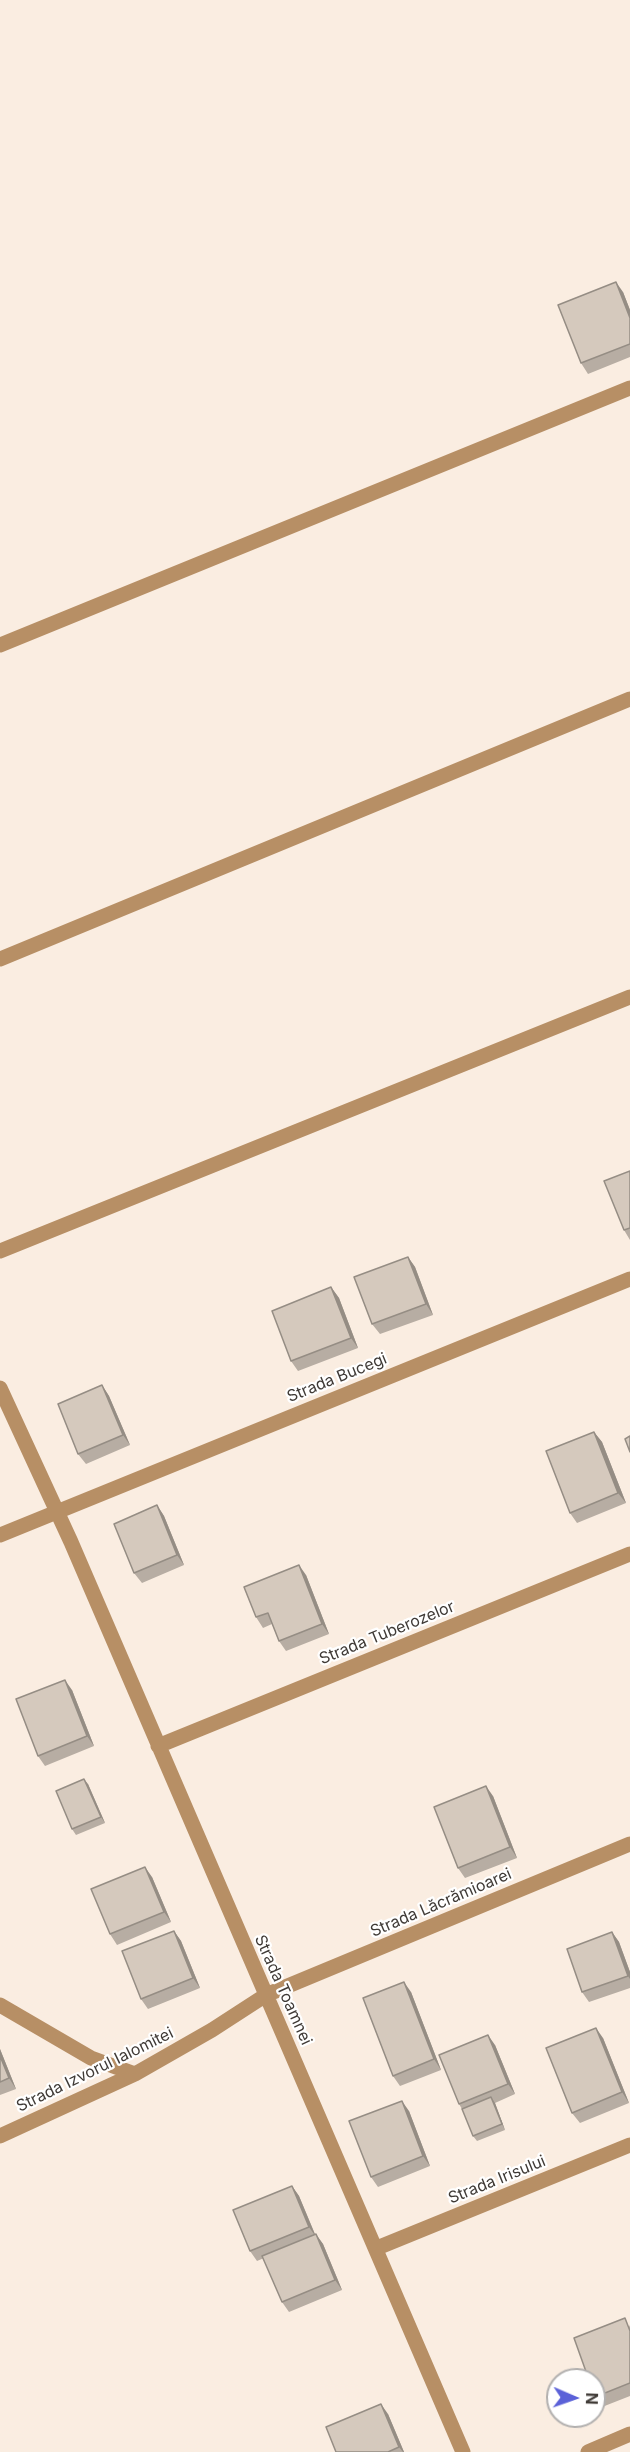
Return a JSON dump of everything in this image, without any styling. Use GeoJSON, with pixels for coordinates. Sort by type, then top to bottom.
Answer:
{"type":"FeatureCollection","features":[{"type":"Feature","properties":{"kind":"street"},"geometry":{"type":"LineString","coordinates":[[0,645],[630,388]]}},
{"type":"Feature","properties":{"kind":"street"},"geometry":{"type":"LineString","coordinates":[[0,959],[630,699]]}},
{"type":"Feature","properties":{"kind":"street"},"geometry":{"type":"LineString","coordinates":[[0,1251],[630,997]]}},
{"type":"Feature","properties":{"kind":"street","name":"Strada Bucegi"},"geometry":{"type":"LineString","coordinates":[[0,1535],[630,1279]]}},
{"type":"Feature","properties":{"kind":"street","name":"Strada Toamnei"},"geometry":{"type":"LineString","coordinates":[[0,1389],[71,1542],[464,2452]]}},
{"type":"Feature","properties":{"kind":"street","name":"Strada Tuberozelor"},"geometry":{"type":"LineString","coordinates":[[158,1746],[630,1554]]}},
{"type":"Feature","properties":{"kind":"street","name":"Strada Lăcrămioarei"},"geometry":{"type":"LineString","coordinates":[[266,1995],[630,1844]]}},
{"type":"Feature","properties":{"kind":"street","name":"Strada Izvorul Ialomitei"},"geometry":{"type":"LineString","coordinates":[[0,2136],[135,2074],[212,2030],[266,1995]]}},
{"type":"Feature","properties":{"kind":"street"},"geometry":{"type":"LineString","coordinates":[[0,2005],[91,2058],[135,2074]]}},
{"type":"Feature","properties":{"kind":"street","name":"Strada Irisului"},"geometry":{"type":"LineString","coordinates":[[377,2248],[630,2145]]}},
{"type":"Feature","properties":{"kind":"street"},"geometry":{"type":"LineString","coordinates":[[588,2452],[630,2434]]}},
{"type":"Feature","properties":{"kind":"building"},"geometry":{"type":"Polygon","coordinates":[[[616,282],[630,318],[630,344],[581,363],[558,305],[616,282]]]}},
{"type":"Feature","properties":{"kind":"building"},"geometry":{"type":"Polygon","coordinates":[[[630,1171],[630,1228],[624,1230],[604,1181],[630,1171]]]}},
{"type":"Feature","properties":{"kind":"building"},"geometry":{"type":"Polygon","coordinates":[[[408,1257],[426,1304],[372,1324],[354,1277],[408,1257]]]}},
{"type":"Feature","properties":{"kind":"building"},"geometry":{"type":"Polygon","coordinates":[[[331,1287],[351,1338],[291,1361],[272,1311],[331,1287]]]}},
{"type":"Feature","properties":{"kind":"building"},"geometry":{"type":"Polygon","coordinates":[[[102,1385],[123,1435],[78,1454],[58,1404],[102,1385]]]}},
{"type":"Feature","properties":{"kind":"building"},"geometry":{"type":"Polygon","coordinates":[[[594,1432],[618,1493],[570,1513],[546,1451],[594,1432]]]}},
{"type":"Feature","properties":{"kind":"building"},"geometry":{"type":"Polygon","coordinates":[[[630,1436],[630,1452],[625,1439],[630,1436]]]}},
{"type":"Feature","properties":{"kind":"building"},"geometry":{"type":"Polygon","coordinates":[[[157,1505],[177,1555],[134,1573],[114,1524],[157,1505]]]}},
{"type":"Feature","properties":{"kind":"building"},"geometry":{"type":"Polygon","coordinates":[[[299,1565],[322,1624],[279,1641],[268,1613],[256,1617],[244,1587],[299,1565]]]}},
{"type":"Feature","properties":{"kind":"building"},"geometry":{"type":"Polygon","coordinates":[[[65,1680],[87,1736],[38,1756],[16,1699],[65,1680]]]}},
{"type":"Feature","properties":{"kind":"building"},"geometry":{"type":"Polygon","coordinates":[[[84,1779],[101,1817],[72,1829],[56,1791],[84,1779]]]}},
{"type":"Feature","properties":{"kind":"building"},"geometry":{"type":"Polygon","coordinates":[[[486,1786],[510,1847],[458,1868],[434,1807],[486,1786]]]}},
{"type":"Feature","properties":{"kind":"building"},"geometry":{"type":"Polygon","coordinates":[[[145,1867],[164,1912],[110,1934],[91,1889],[145,1867]]]}},
{"type":"Feature","properties":{"kind":"building"},"geometry":{"type":"Polygon","coordinates":[[[174,1931],[193,1978],[141,1999],[122,1951],[174,1931]]]}},
{"type":"Feature","properties":{"kind":"building"},"geometry":{"type":"Polygon","coordinates":[[[612,1932],[628,1976],[582,1992],[567,1949],[612,1932]]]}},
{"type":"Feature","properties":{"kind":"building"},"geometry":{"type":"Polygon","coordinates":[[[404,1982],[434,2059],[393,2076],[363,1998],[404,1982]]]}},
{"type":"Feature","properties":{"kind":"building"},"geometry":{"type":"Polygon","coordinates":[[[596,2028],[622,2092],[572,2113],[546,2048],[596,2028]]]}},
{"type":"Feature","properties":{"kind":"building"},"geometry":{"type":"Polygon","coordinates":[[[488,2035],[508,2084],[459,2104],[439,2055],[488,2035]]]}},
{"type":"Feature","properties":{"kind":"building"},"geometry":{"type":"Polygon","coordinates":[[[0,2056],[9,2078],[0,2082],[0,2056]]]}},
{"type":"Feature","properties":{"kind":"building"},"geometry":{"type":"Polygon","coordinates":[[[491,2097],[502,2124],[473,2136],[462,2109],[491,2097]]]}},
{"type":"Feature","properties":{"kind":"building"},"geometry":{"type":"Polygon","coordinates":[[[402,2101],[423,2156],[371,2177],[349,2121],[402,2101]]]}},
{"type":"Feature","properties":{"kind":"building"},"geometry":{"type":"Polygon","coordinates":[[[292,2186],[309,2227],[250,2251],[233,2210],[292,2186]]]}},
{"type":"Feature","properties":{"kind":"building"},"geometry":{"type":"Polygon","coordinates":[[[316,2234],[335,2280],[282,2302],[262,2256],[316,2234]]]}},
{"type":"Feature","properties":{"kind":"building"},"geometry":{"type":"Polygon","coordinates":[[[625,2318],[630,2331],[630,2383],[606,2393],[606,2368],[585,2368],[574,2338],[625,2318]]]}},
{"type":"Feature","properties":{"kind":"building"},"geometry":{"type":"Polygon","coordinates":[[[381,2404],[399,2447],[388,2452],[336,2452],[326,2427],[381,2404]]]}}]}
